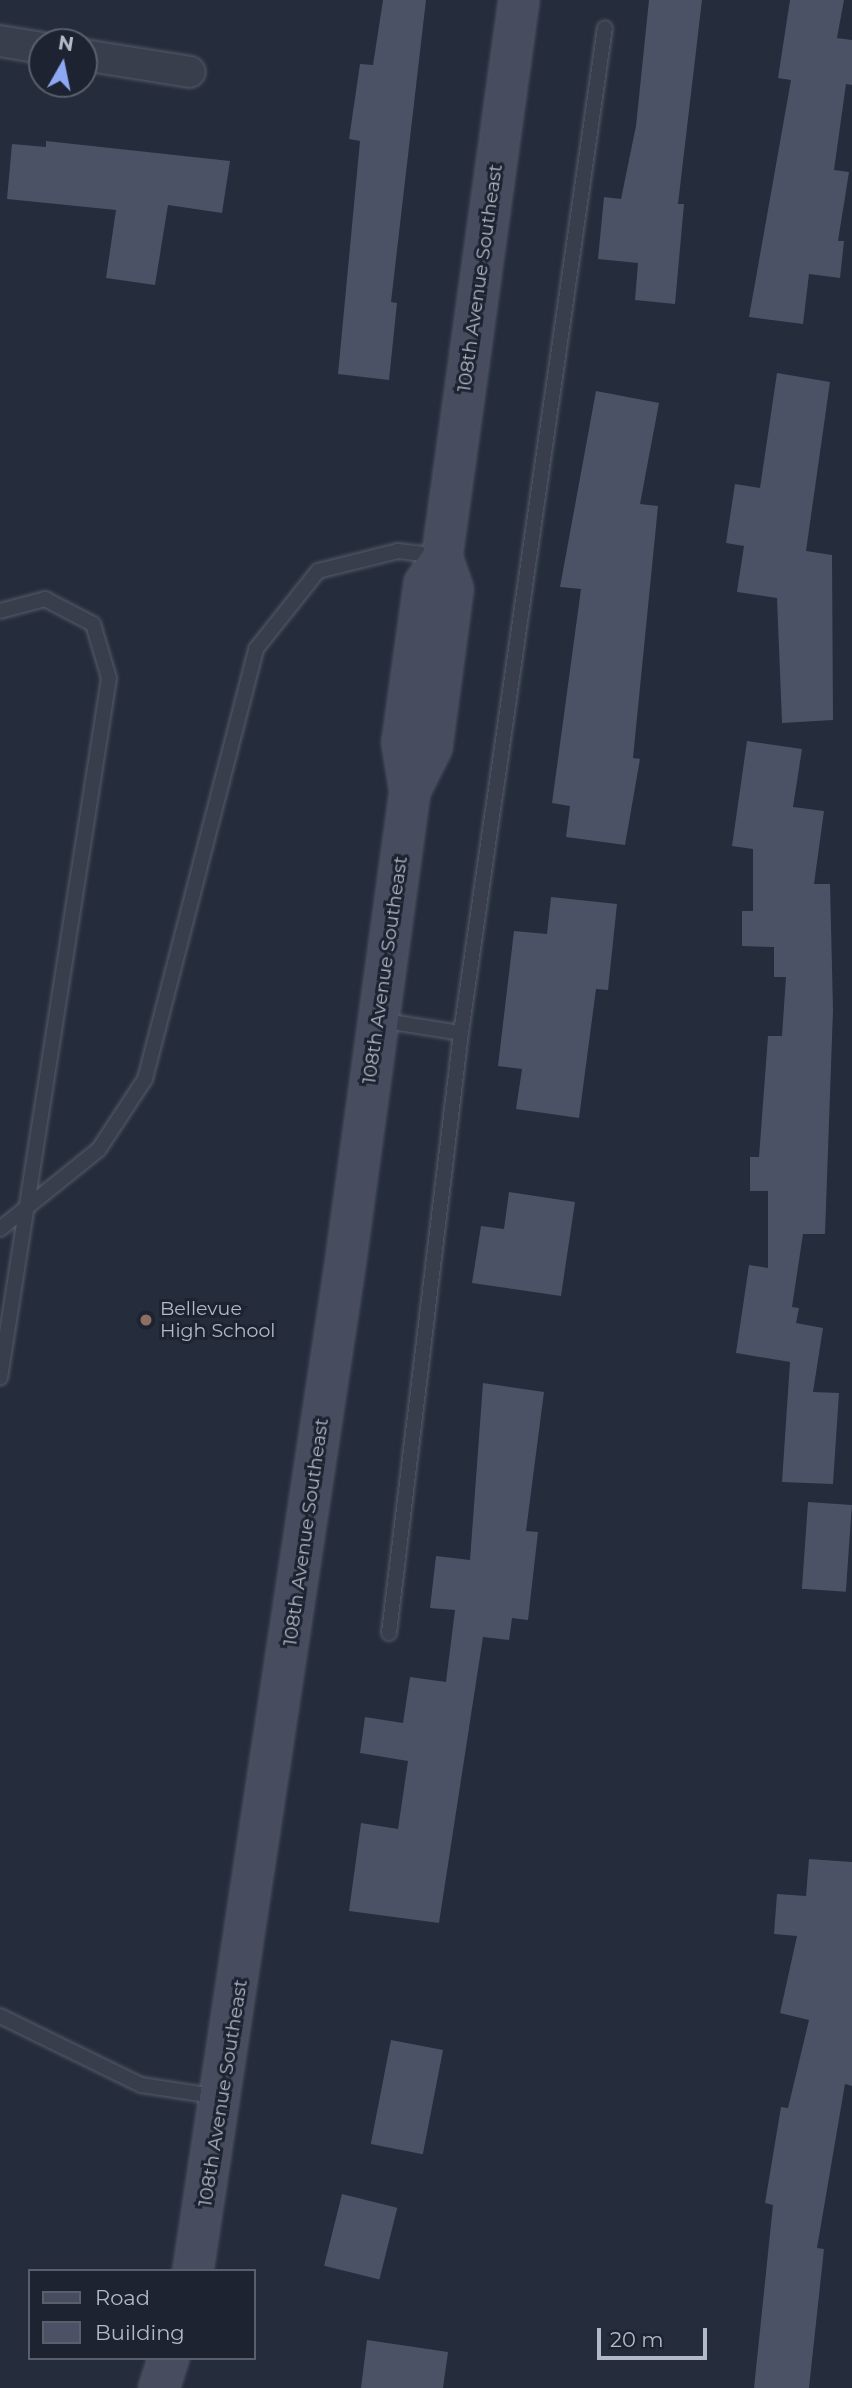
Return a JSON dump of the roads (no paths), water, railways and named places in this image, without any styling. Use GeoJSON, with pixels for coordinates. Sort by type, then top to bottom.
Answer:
{"type":"FeatureCollection","features":[{"type":"Feature","properties":{"kind":"street","name":"108th Avenue Southeast"},"geometry":{"type":"LineString","coordinates":[[193,2269],[224,2098],[410,791],[401,743],[424,584],[442,556],[519,0]]}},
{"type":"Feature","properties":{"kind":"street"},"geometry":{"type":"LineString","coordinates":[[0,41],[28,46]]}},
{"type":"Feature","properties":{"kind":"street"},"geometry":{"type":"LineString","coordinates":[[98,57],[190,72]]}},
{"type":"Feature","properties":{"kind":"street"},"geometry":{"type":"LineString","coordinates":[[159,2388],[168,2360]]}},
{"type":"Feature","properties":{"kind":"lane"},"geometry":{"type":"LineString","coordinates":[[389,1633],[461,1033],[605,28]]}},
{"type":"Feature","properties":{"kind":"lane"},"geometry":{"type":"LineString","coordinates":[[0,1229],[24,1214],[99,1149],[145,1079],[256,649],[318,571],[398,551],[442,556]]}},
{"type":"Feature","properties":{"kind":"lane"},"geometry":{"type":"LineString","coordinates":[[0,611],[44,599],[93,624],[109,678],[0,1378]]}},
{"type":"Feature","properties":{"kind":"lane"},"geometry":{"type":"LineString","coordinates":[[378,1020],[461,1033]]}},
{"type":"Feature","properties":{"kind":"lane"},"geometry":{"type":"LineString","coordinates":[[0,2015],[141,2085],[224,2098]]}},
{"type":"Feature","properties":{"kind":"place","name":"Bellevue High School"},"geometry":{"type":"Point","coordinates":[146,1320]}}]}
